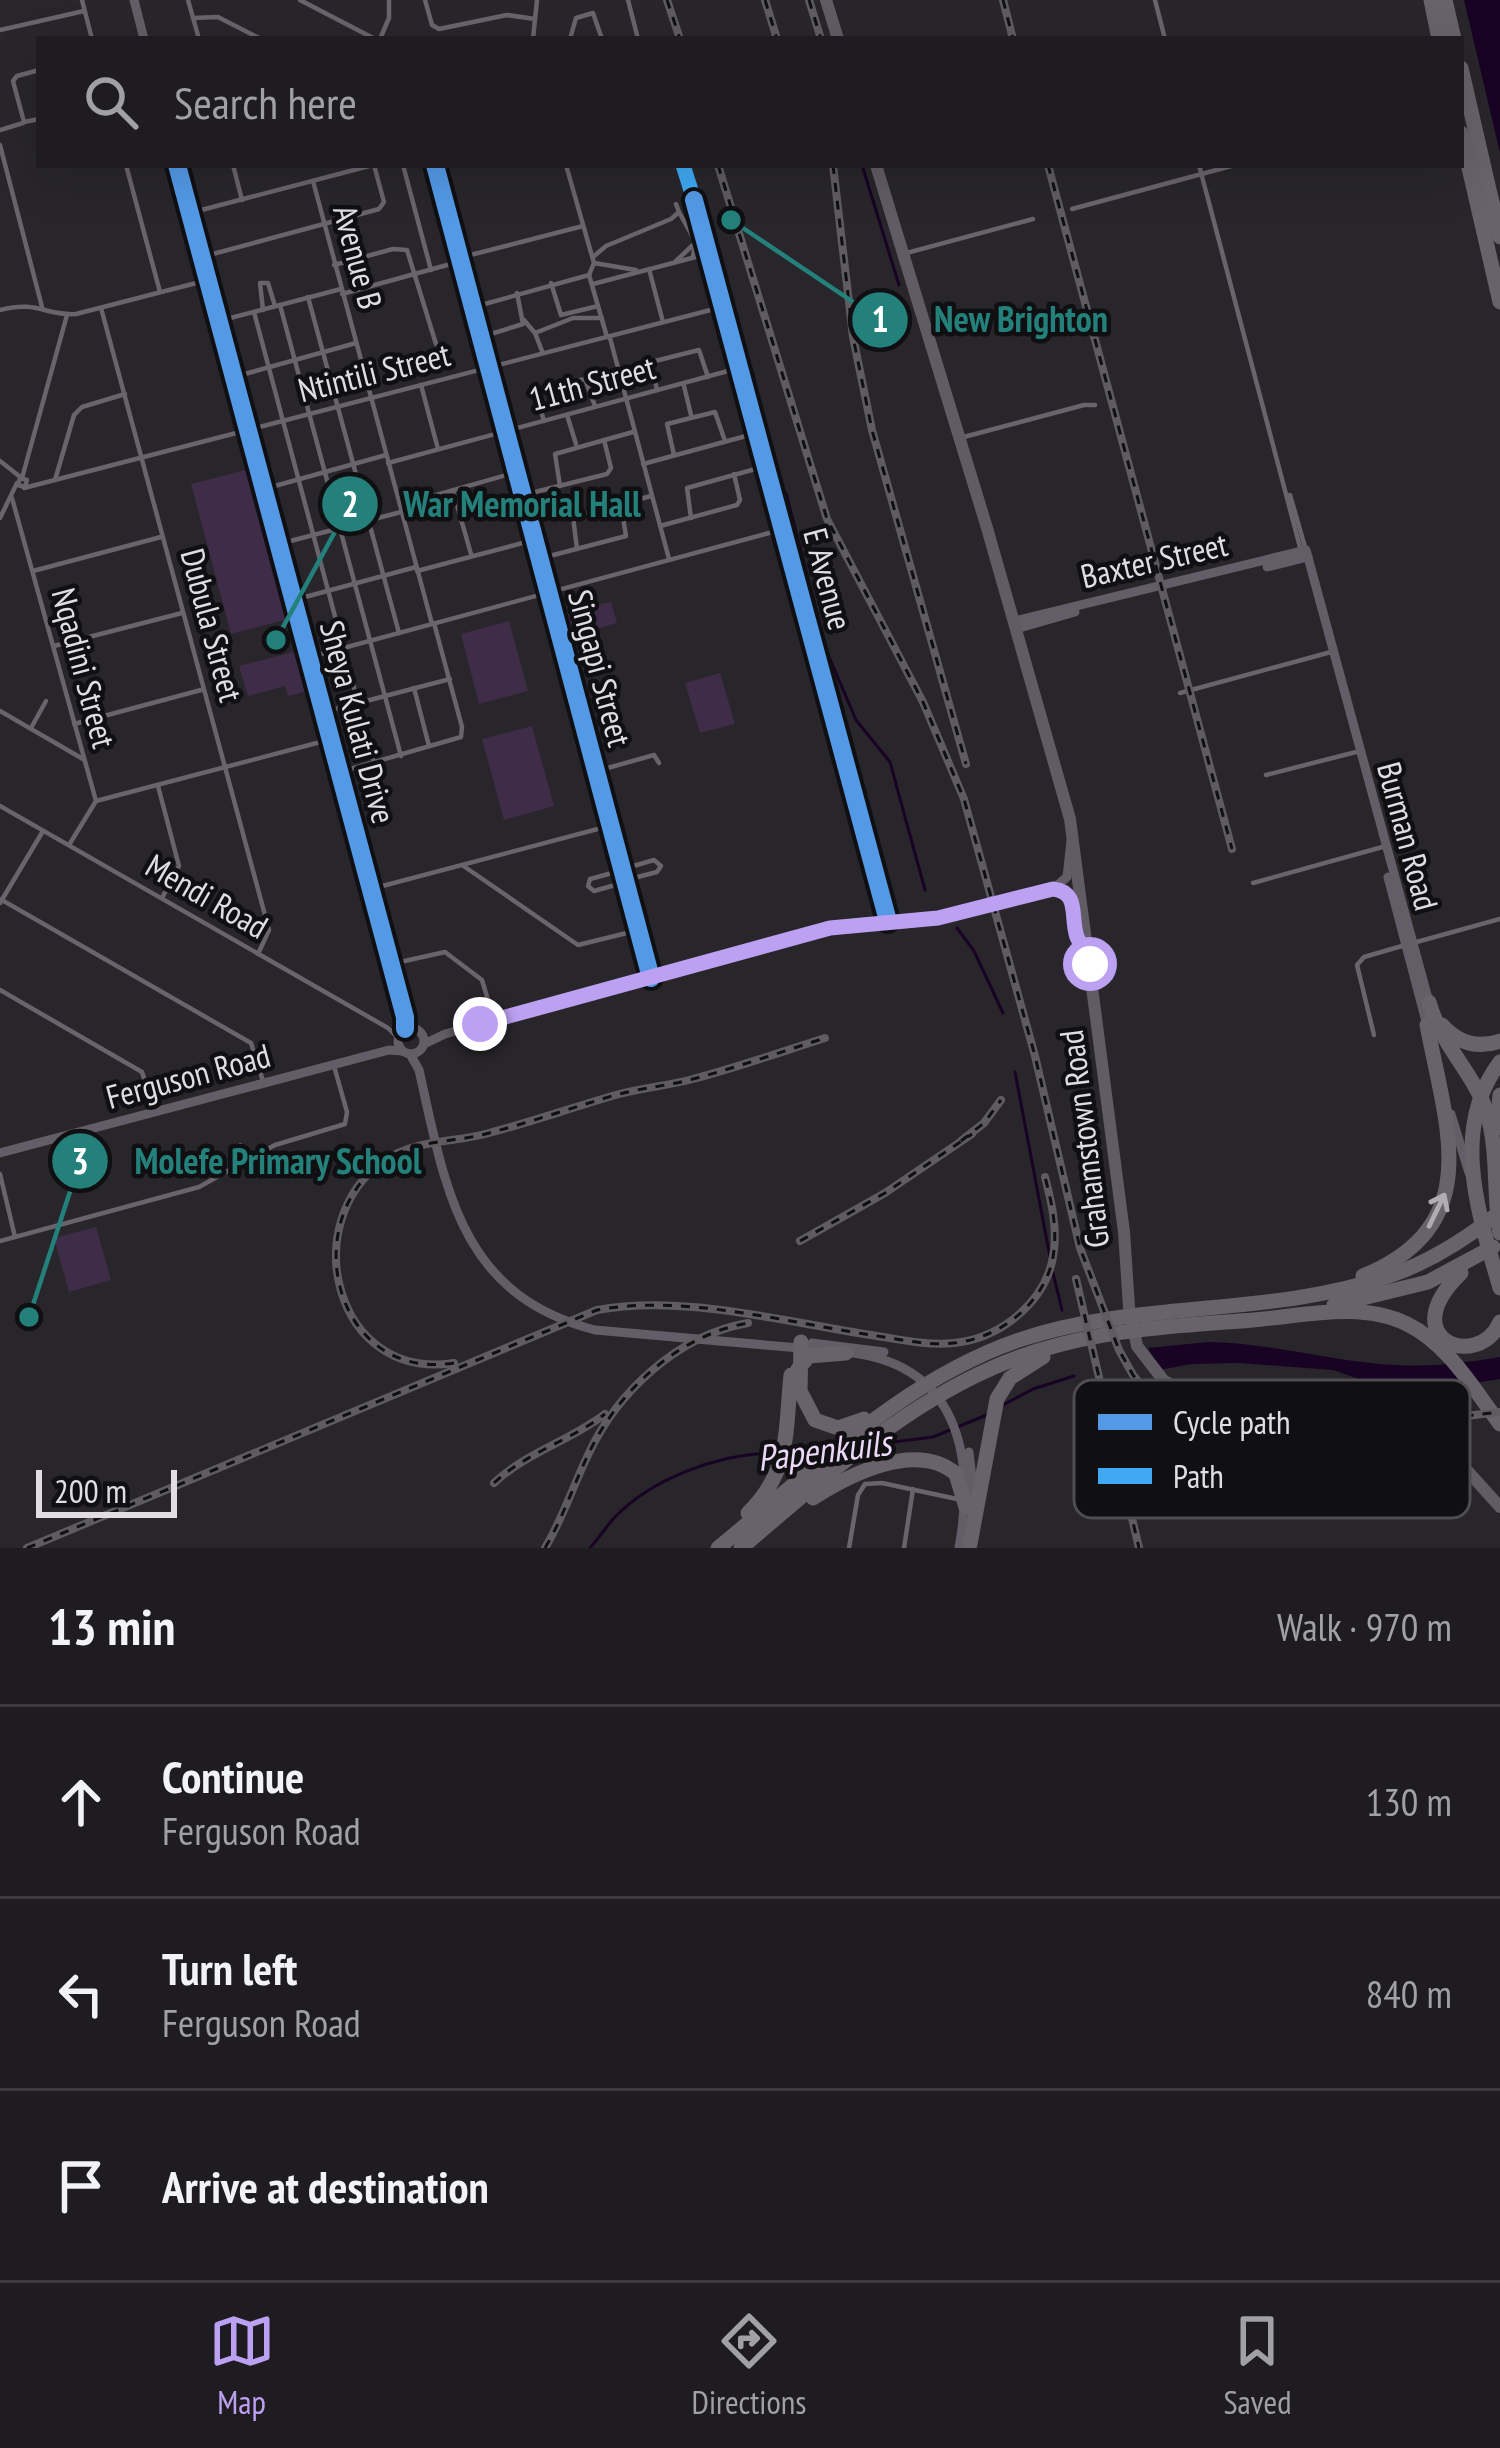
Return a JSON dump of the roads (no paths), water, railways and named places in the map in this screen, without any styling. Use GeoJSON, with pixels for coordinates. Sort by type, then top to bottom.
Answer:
{"type":"FeatureCollection","features":[{"type":"Feature","properties":{"kind":"highway"},"geometry":{"type":"LineString","coordinates":[[1430,0],[1438,36]]}},
{"type":"Feature","properties":{"kind":"highway"},"geometry":{"type":"LineString","coordinates":[[1445,0],[1453,36]]}},
{"type":"Feature","properties":{"kind":"highway"},"geometry":{"type":"LineString","coordinates":[[1464,81],[1500,237]]}},
{"type":"Feature","properties":{"kind":"highway"},"geometry":{"type":"LineString","coordinates":[[1464,146],[1500,302]]}},
{"type":"Feature","properties":{"kind":"highway"},"geometry":{"type":"LineString","coordinates":[[1429,1002],[1444,1028],[1456,1038],[1476,1045],[1500,1041]]}},
{"type":"Feature","properties":{"kind":"highway","name":"Burman Road"},"geometry":{"type":"LineString","coordinates":[[1429,1002],[1442,1037],[1486,1110],[1494,1229]]}},
{"type":"Feature","properties":{"kind":"highway"},"geometry":{"type":"LineString","coordinates":[[797,1344],[800,1390],[811,1416],[820,1424],[838,1428],[859,1423],[959,1363],[1016,1341],[1061,1341],[1141,1330],[1340,1283],[1388,1265],[1422,1237],[1441,1208],[1450,1173],[1450,1135],[1427,1025]]}},
{"type":"Feature","properties":{"kind":"highway"},"geometry":{"type":"LineString","coordinates":[[1500,1062],[1482,1091],[1472,1123],[1494,1229],[1500,1297]]}},
{"type":"Feature","properties":{"kind":"highway"},"geometry":{"type":"LineString","coordinates":[[1500,1095],[1494,1229],[1441,1293],[1434,1320],[1446,1340],[1466,1346],[1490,1339],[1500,1322]]}},
{"type":"Feature","properties":{"kind":"highway"},"geometry":{"type":"LineString","coordinates":[[1268,1300],[1389,1276],[1494,1229]]}},
{"type":"Feature","properties":{"kind":"highway"},"geometry":{"type":"LineString","coordinates":[[1197,1325],[1362,1300],[1428,1282],[1494,1229]]}},
{"type":"Feature","properties":{"kind":"highway"},"geometry":{"type":"LineString","coordinates":[[743,1548],[886,1430],[966,1380],[1061,1341],[1141,1330],[1368,1313],[1406,1323],[1444,1352],[1466,1380]]}},
{"type":"Feature","properties":{"kind":"highway"},"geometry":{"type":"LineString","coordinates":[[715,1548],[924,1385],[1016,1341]]}},
{"type":"Feature","properties":{"kind":"highway"},"geometry":{"type":"LineString","coordinates":[[966,1547],[994,1406],[1004,1385],[1061,1341]]}},
{"type":"Feature","properties":{"kind":"highway"},"geometry":{"type":"LineString","coordinates":[[715,1548],[761,1500],[780,1471],[797,1344]]}},
{"type":"Feature","properties":{"kind":"highway"},"geometry":{"type":"LineString","coordinates":[[798,1369],[809,1356],[846,1352]]}},
{"type":"Feature","properties":{"kind":"highway"},"geometry":{"type":"LineString","coordinates":[[1470,1385],[1500,1424]]}},
{"type":"Feature","properties":{"kind":"highway"},"geometry":{"type":"LineString","coordinates":[[743,1548],[826,1490],[889,1464],[922,1461],[948,1467],[960,1481],[965,1511]]}},
{"type":"Feature","properties":{"kind":"main road"},"geometry":{"type":"LineString","coordinates":[[134,0],[143,36]]}},
{"type":"Feature","properties":{"kind":"main road"},"geometry":{"type":"LineString","coordinates":[[826,0],[837,36]]}},
{"type":"Feature","properties":{"kind":"main road","name":"Sheya Kulati Drive"},"geometry":{"type":"LineString","coordinates":[[178,168],[405,1017],[406,1040]]}},
{"type":"Feature","properties":{"kind":"main road","name":"Grahamstown Road"},"geometry":{"type":"LineString","coordinates":[[877,168],[1015,625],[1073,836],[1124,1232],[1129,1307],[1154,1372],[1164,1380]]}},
{"type":"Feature","properties":{"kind":"main road","name":"Baxter Street"},"geometry":{"type":"LineString","coordinates":[[1015,625],[1305,554]]}},
{"type":"Feature","properties":{"kind":"main road","name":"Burman Road"},"geometry":{"type":"LineString","coordinates":[[1305,554],[1429,1002]]}},
{"type":"Feature","properties":{"kind":"main road"},"geometry":{"type":"LineString","coordinates":[[1053,889],[1067,877],[1067,850],[1073,836]]}},
{"type":"Feature","properties":{"kind":"main road"},"geometry":{"type":"LineString","coordinates":[[1053,889],[1071,898],[1077,937],[1089,955]]}},
{"type":"Feature","properties":{"kind":"main road","name":"Ferguson Road"},"geometry":{"type":"LineString","coordinates":[[0,1153],[830,928],[938,918],[1053,889]]}},
{"type":"Feature","properties":{"kind":"main road","name":"Burman Road"},"geometry":{"type":"LineString","coordinates":[[1410,944],[1427,1025],[1494,1229]]}},
{"type":"Feature","properties":{"kind":"main road"},"geometry":{"type":"LineString","coordinates":[[406,1040],[458,1220],[480,1259],[518,1296],[564,1322],[595,1330],[882,1351],[913,1371],[945,1408],[966,1453],[974,1495],[966,1547]]}},
{"type":"Feature","properties":{"kind":"main road"},"geometry":{"type":"LineString","coordinates":[[797,1344],[881,1358],[913,1371]]}},
{"type":"Feature","properties":{"kind":"main road"},"geometry":{"type":"LineString","coordinates":[[966,1453],[966,1547]]}},
{"type":"Feature","properties":{"kind":"main road","name":"Grahamstown Road"},"geometry":{"type":"LineString","coordinates":[[1470,1474],[1500,1507]]}},
{"type":"Feature","properties":{"kind":"street"},"geometry":{"type":"LineString","coordinates":[[82,0],[91,36]]}},
{"type":"Feature","properties":{"kind":"street"},"geometry":{"type":"LineString","coordinates":[[188,0],[198,36]]}},
{"type":"Feature","properties":{"kind":"street"},"geometry":{"type":"LineString","coordinates":[[300,0],[371,36]]}},
{"type":"Feature","properties":{"kind":"street"},"geometry":{"type":"LineString","coordinates":[[379,36],[389,19],[389,0]]}},
{"type":"Feature","properties":{"kind":"street"},"geometry":{"type":"LineString","coordinates":[[425,0],[432,25],[439,29],[507,15],[535,19]]}},
{"type":"Feature","properties":{"kind":"street"},"geometry":{"type":"LineString","coordinates":[[532,36],[537,0]]}},
{"type":"Feature","properties":{"kind":"street"},"geometry":{"type":"LineString","coordinates":[[628,0],[637,36]]}},
{"type":"Feature","properties":{"kind":"street"},"geometry":{"type":"LineString","coordinates":[[1155,0],[1164,36]]}},
{"type":"Feature","properties":{"kind":"street"},"geometry":{"type":"LineString","coordinates":[[0,30],[84,11]]}},
{"type":"Feature","properties":{"kind":"street"},"geometry":{"type":"LineString","coordinates":[[571,36],[576,18],[593,13],[601,36]]}},
{"type":"Feature","properties":{"kind":"street"},"geometry":{"type":"LineString","coordinates":[[193,18],[218,16],[255,36]]}},
{"type":"Feature","properties":{"kind":"street"},"geometry":{"type":"LineString","coordinates":[[24,122],[13,81],[36,71]]}},
{"type":"Feature","properties":{"kind":"street"},"geometry":{"type":"LineString","coordinates":[[0,130],[36,119]]}},
{"type":"Feature","properties":{"kind":"street"},"geometry":{"type":"LineString","coordinates":[[0,145],[43,308]]}},
{"type":"Feature","properties":{"kind":"street"},"geometry":{"type":"LineString","coordinates":[[127,168],[160,292]]}},
{"type":"Feature","properties":{"kind":"street"},"geometry":{"type":"LineString","coordinates":[[234,168],[242,200]]}},
{"type":"Feature","properties":{"kind":"street"},"geometry":{"type":"LineString","coordinates":[[202,257],[381,208],[384,202],[375,168]]}},
{"type":"Feature","properties":{"kind":"street"},"geometry":{"type":"LineString","coordinates":[[404,168],[431,270]]}},
{"type":"Feature","properties":{"kind":"street","name":"Singapi Street"},"geometry":{"type":"LineString","coordinates":[[436,168],[651,978]]}},
{"type":"Feature","properties":{"kind":"street"},"geometry":{"type":"LineString","coordinates":[[567,168],[593,260]]}},
{"type":"Feature","properties":{"kind":"street","name":"Burman Road"},"geometry":{"type":"LineString","coordinates":[[1200,168],[1305,554]]}},
{"type":"Feature","properties":{"kind":"street"},"geometry":{"type":"LineString","coordinates":[[1072,209],[1223,168]]}},
{"type":"Feature","properties":{"kind":"street"},"geometry":{"type":"LineString","coordinates":[[190,213],[344,169]]}},
{"type":"Feature","properties":{"kind":"street","name":"Avenue B"},"geometry":{"type":"LineString","coordinates":[[313,181],[461,737],[429,748]]}},
{"type":"Feature","properties":{"kind":"street","name":"E Avenue"},"geometry":{"type":"LineString","coordinates":[[694,200],[888,921]]}},
{"type":"Feature","properties":{"kind":"street"},"geometry":{"type":"LineString","coordinates":[[669,559],[589,275],[593,260],[606,246],[647,232],[678,208],[694,243],[694,257]]}},
{"type":"Feature","properties":{"kind":"street"},"geometry":{"type":"LineString","coordinates":[[903,254],[1033,219]]}},
{"type":"Feature","properties":{"kind":"street"},"geometry":{"type":"LineString","coordinates":[[219,321],[417,274],[583,226]]}},
{"type":"Feature","properties":{"kind":"street"},"geometry":{"type":"LineString","coordinates":[[675,262],[701,230]]}},
{"type":"Feature","properties":{"kind":"street"},"geometry":{"type":"LineString","coordinates":[[334,265],[402,248],[409,252],[436,344]]}},
{"type":"Feature","properties":{"kind":"street"},"geometry":{"type":"LineString","coordinates":[[593,284],[707,254]]}},
{"type":"Feature","properties":{"kind":"street"},"geometry":{"type":"LineString","coordinates":[[593,260],[640,272]]}},
{"type":"Feature","properties":{"kind":"street"},"geometry":{"type":"LineString","coordinates":[[650,269],[663,322]]}},
{"type":"Feature","properties":{"kind":"street"},"geometry":{"type":"LineString","coordinates":[[472,307],[589,275]]}},
{"type":"Feature","properties":{"kind":"street"},"geometry":{"type":"LineString","coordinates":[[0,310],[23,304],[67,315],[208,280]]}},
{"type":"Feature","properties":{"kind":"street"},"geometry":{"type":"LineString","coordinates":[[263,310],[257,288],[263,283],[269,284],[296,361],[401,756]]}},
{"type":"Feature","properties":{"kind":"street"},"geometry":{"type":"LineString","coordinates":[[551,284],[561,315],[595,307]]}},
{"type":"Feature","properties":{"kind":"street"},"geometry":{"type":"LineString","coordinates":[[518,293],[524,320],[542,353]]}},
{"type":"Feature","properties":{"kind":"street"},"geometry":{"type":"LineString","coordinates":[[308,297],[399,633]]}},
{"type":"Feature","properties":{"kind":"street"},"geometry":{"type":"LineString","coordinates":[[589,316],[595,307]]}},
{"type":"Feature","properties":{"kind":"street","name":"Ntintili Street"},"geometry":{"type":"LineString","coordinates":[[23,482],[56,481],[722,307]]}},
{"type":"Feature","properties":{"kind":"street","name":"Dubula Street"},"geometry":{"type":"LineString","coordinates":[[101,308],[269,930],[258,954]]}},
{"type":"Feature","properties":{"kind":"street"},"geometry":{"type":"LineString","coordinates":[[254,312],[374,764]]}},
{"type":"Feature","properties":{"kind":"street"},"geometry":{"type":"LineString","coordinates":[[0,518],[23,482],[67,315]]}},
{"type":"Feature","properties":{"kind":"street"},"geometry":{"type":"LineString","coordinates":[[535,333],[589,316],[602,318]]}},
{"type":"Feature","properties":{"kind":"street"},"geometry":{"type":"LineString","coordinates":[[481,337],[519,327],[524,320]]}},
{"type":"Feature","properties":{"kind":"street"},"geometry":{"type":"LineString","coordinates":[[234,377],[356,344]]}},
{"type":"Feature","properties":{"kind":"street"},"geometry":{"type":"LineString","coordinates":[[657,390],[651,362],[682,352],[699,350],[708,377]]}},
{"type":"Feature","properties":{"kind":"street","name":"11th Street"},"geometry":{"type":"LineString","coordinates":[[264,489],[352,465],[438,449],[739,368]]}},
{"type":"Feature","properties":{"kind":"street"},"geometry":{"type":"LineString","coordinates":[[544,421],[539,392],[583,379],[588,381],[596,408]]}},
{"type":"Feature","properties":{"kind":"street"},"geometry":{"type":"LineString","coordinates":[[683,384],[691,415]]}},
{"type":"Feature","properties":{"kind":"street"},"geometry":{"type":"LineString","coordinates":[[421,385],[438,449]]}},
{"type":"Feature","properties":{"kind":"street"},"geometry":{"type":"LineString","coordinates":[[56,481],[76,411],[125,394]]}},
{"type":"Feature","properties":{"kind":"street"},"geometry":{"type":"LineString","coordinates":[[960,438],[1095,405]]}},
{"type":"Feature","properties":{"kind":"street"},"geometry":{"type":"LineString","coordinates":[[674,455],[667,424],[691,415],[715,412],[726,442]]}},
{"type":"Feature","properties":{"kind":"street"},"geometry":{"type":"LineString","coordinates":[[567,415],[576,447]]}},
{"type":"Feature","properties":{"kind":"street"},"geometry":{"type":"LineString","coordinates":[[560,486],[554,455],[635,432]]}},
{"type":"Feature","properties":{"kind":"street"},"geometry":{"type":"LineString","coordinates":[[644,464],[757,433]]}},
{"type":"Feature","properties":{"kind":"street"},"geometry":{"type":"LineString","coordinates":[[523,495],[609,473],[604,440]]}},
{"type":"Feature","properties":{"kind":"street"},"geometry":{"type":"LineString","coordinates":[[0,461],[23,482]]}},
{"type":"Feature","properties":{"kind":"street"},"geometry":{"type":"LineString","coordinates":[[691,518],[686,488],[766,466]]}},
{"type":"Feature","properties":{"kind":"street"},"geometry":{"type":"LineString","coordinates":[[279,544],[517,472]]}},
{"type":"Feature","properties":{"kind":"street"},"geometry":{"type":"LineString","coordinates":[[660,526],[739,504],[734,475]]}},
{"type":"Feature","properties":{"kind":"street"},"geometry":{"type":"LineString","coordinates":[[453,490],[472,556]]}},
{"type":"Feature","properties":{"kind":"street"},"geometry":{"type":"LineString","coordinates":[[578,549],[572,518],[652,496]]}},
{"type":"Feature","properties":{"kind":"street","name":"Nqadini Street"},"geometry":{"type":"LineString","coordinates":[[12,497],[96,801]]}},
{"type":"Feature","properties":{"kind":"street"},"geometry":{"type":"LineString","coordinates":[[540,559],[628,535],[621,505]]}},
{"type":"Feature","properties":{"kind":"street"},"geometry":{"type":"LineString","coordinates":[[310,657],[784,529]]}},
{"type":"Feature","properties":{"kind":"street"},"geometry":{"type":"LineString","coordinates":[[33,571],[162,536]]}},
{"type":"Feature","properties":{"kind":"street"},"geometry":{"type":"LineString","coordinates":[[294,600],[535,540]]}},
{"type":"Feature","properties":{"kind":"street"},"geometry":{"type":"LineString","coordinates":[[54,646],[183,612]]}},
{"type":"Feature","properties":{"kind":"street"},"geometry":{"type":"LineString","coordinates":[[1180,693],[1331,652]]}},
{"type":"Feature","properties":{"kind":"street"},"geometry":{"type":"LineString","coordinates":[[324,712],[449,679]]}},
{"type":"Feature","properties":{"kind":"street"},"geometry":{"type":"LineString","coordinates":[[340,772],[429,748],[414,688]]}},
{"type":"Feature","properties":{"kind":"street"},"geometry":{"type":"LineString","coordinates":[[74,724],[204,689]]}},
{"type":"Feature","properties":{"kind":"street"},"geometry":{"type":"LineString","coordinates":[[31,728],[46,700]]}},
{"type":"Feature","properties":{"kind":"street"},"geometry":{"type":"LineString","coordinates":[[0,711],[84,760]]}},
{"type":"Feature","properties":{"kind":"street"},"geometry":{"type":"LineString","coordinates":[[69,845],[96,801],[332,740]]}},
{"type":"Feature","properties":{"kind":"street"},"geometry":{"type":"LineString","coordinates":[[1266,775],[1358,752]]}},
{"type":"Feature","properties":{"kind":"street"},"geometry":{"type":"LineString","coordinates":[[596,771],[655,755],[659,763]]}},
{"type":"Feature","properties":{"kind":"street"},"geometry":{"type":"LineString","coordinates":[[158,785],[178,864],[162,898]]}},
{"type":"Feature","properties":{"kind":"street","name":"Mendi Road"},"geometry":{"type":"LineString","coordinates":[[0,806],[406,1040]]}},
{"type":"Feature","properties":{"kind":"street"},"geometry":{"type":"LineString","coordinates":[[371,889],[611,825]]}},
{"type":"Feature","properties":{"kind":"street"},"geometry":{"type":"LineString","coordinates":[[43,830],[1,901],[251,1043],[264,1084]]}},
{"type":"Feature","properties":{"kind":"street"},"geometry":{"type":"LineString","coordinates":[[1253,883],[1383,847]]}},
{"type":"Feature","properties":{"kind":"street"},"geometry":{"type":"LineString","coordinates":[[654,860],[661,864],[657,872],[626,881],[594,891],[588,886],[590,879],[623,869],[654,860]]}},
{"type":"Feature","properties":{"kind":"street"},"geometry":{"type":"LineString","coordinates":[[462,865],[576,944],[639,930]]}},
{"type":"Feature","properties":{"kind":"street"},"geometry":{"type":"LineString","coordinates":[[1374,1035],[1357,963],[1364,957],[1500,919]]}},
{"type":"Feature","properties":{"kind":"street"},"geometry":{"type":"LineString","coordinates":[[391,964],[445,952],[482,980],[494,1020]]}},
{"type":"Feature","properties":{"kind":"street"},"geometry":{"type":"LineString","coordinates":[[0,989],[142,1072],[155,1113]]}},
{"type":"Feature","properties":{"kind":"street"},"geometry":{"type":"LineString","coordinates":[[0,1241],[199,1187],[275,1144],[345,1124],[347,1112],[334,1065]]}},
{"type":"Feature","properties":{"kind":"street"},"geometry":{"type":"LineString","coordinates":[[241,1145],[249,1160]]}},
{"type":"Feature","properties":{"kind":"street"},"geometry":{"type":"LineString","coordinates":[[0,1174],[15,1237]]}},
{"type":"Feature","properties":{"kind":"street"},"geometry":{"type":"LineString","coordinates":[[849,1548],[858,1495],[869,1482],[954,1497],[965,1511]]}},
{"type":"Feature","properties":{"kind":"street"},"geometry":{"type":"LineString","coordinates":[[904,1548],[913,1490]]}},
{"type":"Feature","properties":{"kind":"waterway"},"geometry":{"type":"LineString","coordinates":[[863,168],[899,285]]}},
{"type":"Feature","properties":{"kind":"waterway"},"geometry":{"type":"LineString","coordinates":[[786,493],[827,652],[856,720],[890,762],[925,890]]}},
{"type":"Feature","properties":{"kind":"waterway"},"geometry":{"type":"LineString","coordinates":[[957,928],[974,951],[1003,1013]]}},
{"type":"Feature","properties":{"kind":"waterway"},"geometry":{"type":"LineString","coordinates":[[1015,1072],[1050,1257]]}},
{"type":"Feature","properties":{"kind":"waterway"},"geometry":{"type":"LineString","coordinates":[[1053,1273],[1062,1310]]}},
{"type":"Feature","properties":{"kind":"waterway","name":"Papenkuils"},"geometry":{"type":"LineString","coordinates":[[1003,1405],[1074,1376]]}},
{"type":"Feature","properties":{"kind":"waterway","name":"Papenkuils"},"geometry":{"type":"LineString","coordinates":[[878,1444],[933,1437],[989,1414]]}},
{"type":"Feature","properties":{"kind":"waterway","name":"Papenkuils"},"geometry":{"type":"LineString","coordinates":[[789,1452],[827,1449]]}},
{"type":"Feature","properties":{"kind":"waterway","name":"Papenkuils"},"geometry":{"type":"LineString","coordinates":[[590,1548],[614,1518],[667,1480],[709,1463],[773,1453]]}},
{"type":"Feature","properties":{"kind":"railway"},"geometry":{"type":"LineString","coordinates":[[667,0],[679,36]]}},
{"type":"Feature","properties":{"kind":"railway"},"geometry":{"type":"LineString","coordinates":[[765,0],[776,36]]}},
{"type":"Feature","properties":{"kind":"railway"},"geometry":{"type":"LineString","coordinates":[[809,0],[820,36]]}},
{"type":"Feature","properties":{"kind":"railway"},"geometry":{"type":"LineString","coordinates":[[1003,0],[1012,36]]}},
{"type":"Feature","properties":{"kind":"railway"},"geometry":{"type":"LineString","coordinates":[[719,168],[827,519],[923,702],[964,799],[1035,1056],[1080,1248],[1119,1350],[1137,1380]]}},
{"type":"Feature","properties":{"kind":"railway"},"geometry":{"type":"LineString","coordinates":[[833,168],[853,337],[872,430],[966,764]]}},
{"type":"Feature","properties":{"kind":"railway"},"geometry":{"type":"LineString","coordinates":[[1049,168],[1232,849]]}},
{"type":"Feature","properties":{"kind":"railway"},"geometry":{"type":"LineString","coordinates":[[454,1363],[413,1362],[380,1348],[356,1324],[341,1292],[336,1257],[341,1221],[357,1188],[384,1161],[422,1145],[489,1133],[622,1093],[693,1079],[825,1038]]}},
{"type":"Feature","properties":{"kind":"railway"},"geometry":{"type":"LineString","coordinates":[[961,1141],[984,1123],[1001,1100]]}},
{"type":"Feature","properties":{"kind":"railway"},"geometry":{"type":"LineString","coordinates":[[800,1241],[885,1193],[972,1134]]}},
{"type":"Feature","properties":{"kind":"railway"},"geometry":{"type":"LineString","coordinates":[[27,1548],[597,1310],[699,1307],[933,1344],[972,1340],[1005,1325],[1043,1285],[1055,1231],[1045,1177]]}},
{"type":"Feature","properties":{"kind":"railway"},"geometry":{"type":"LineString","coordinates":[[1076,1279],[1100,1380]]}},
{"type":"Feature","properties":{"kind":"railway"},"geometry":{"type":"LineString","coordinates":[[545,1548],[600,1432],[633,1389],[674,1353],[748,1323]]}},
{"type":"Feature","properties":{"kind":"railway"},"geometry":{"type":"LineString","coordinates":[[1470,1416],[1500,1412]]}},
{"type":"Feature","properties":{"kind":"railway"},"geometry":{"type":"LineString","coordinates":[[494,1483],[605,1414]]}},
{"type":"Feature","properties":{"kind":"railway"},"geometry":{"type":"LineString","coordinates":[[1132,1518],[1139,1548]]}},
{"type":"Feature","properties":{"kind":"place","name":"New Brighton"},"geometry":{"type":"Point","coordinates":[731,220]}},
{"type":"Feature","properties":{"kind":"place","name":"War Memorial Hall"},"geometry":{"type":"Point","coordinates":[276,640]}},
{"type":"Feature","properties":{"kind":"place","name":"Molefe Primary School"},"geometry":{"type":"Point","coordinates":[29,1317]}}]}
